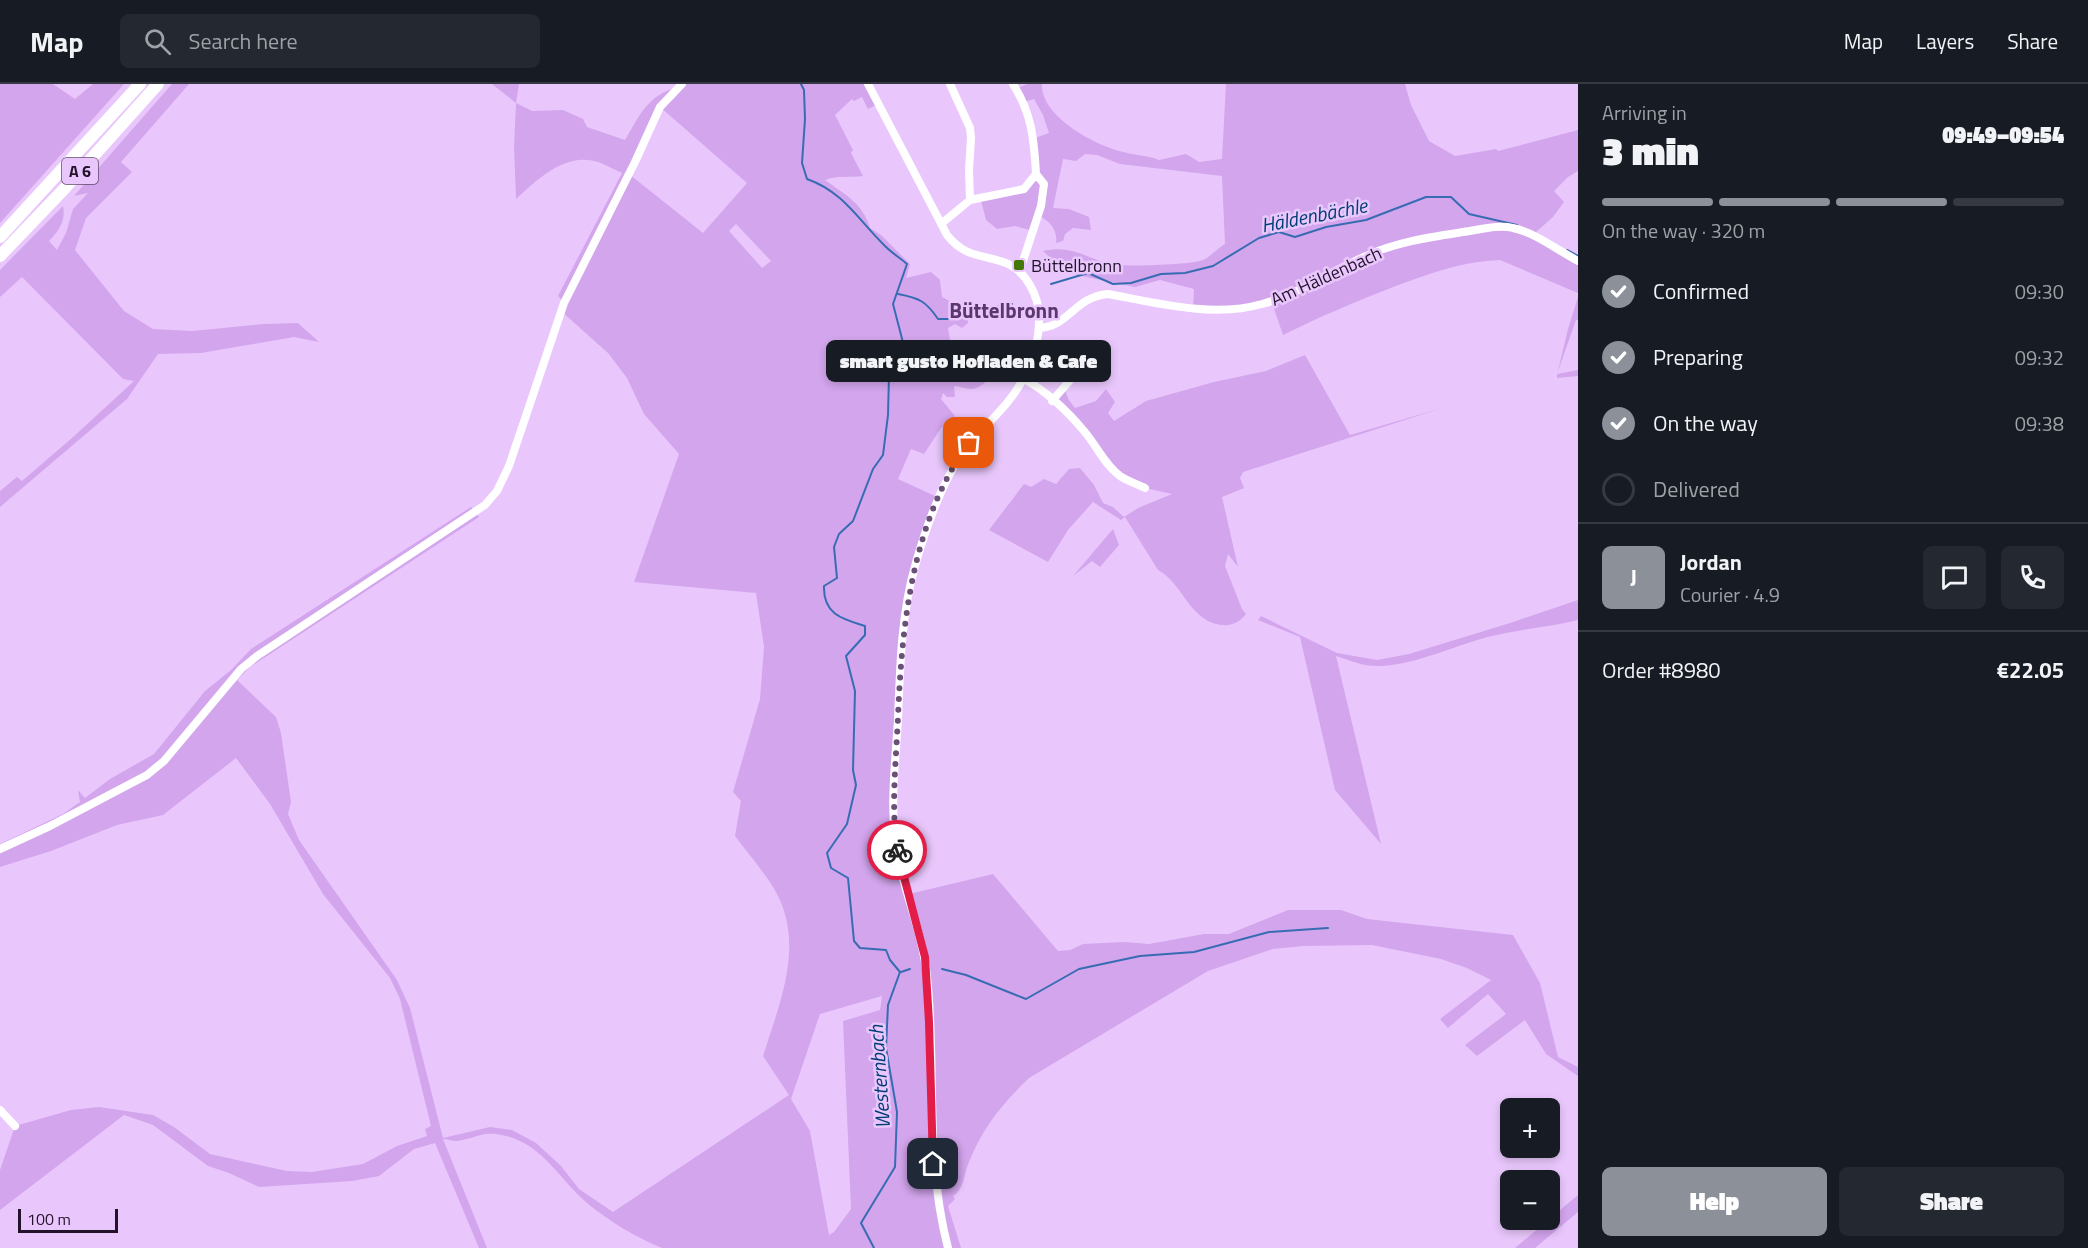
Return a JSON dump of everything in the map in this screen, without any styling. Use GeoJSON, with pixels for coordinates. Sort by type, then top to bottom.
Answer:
{"type":"FeatureCollection","features":[{"type":"Feature","properties":{"kind":"highway","name":"A 6"},"geometry":{"type":"LineString","coordinates":[[0,237],[140,84]]}},
{"type":"Feature","properties":{"kind":"highway","name":"A 6"},"geometry":{"type":"LineString","coordinates":[[0,256],[65,188],[158,84]]}},
{"type":"Feature","properties":{"kind":"street"},"geometry":{"type":"LineString","coordinates":[[0,849],[50,826],[147,775],[164,761],[241,669],[257,656],[485,506],[497,490],[509,466],[564,303],[660,107],[682,84]]}},
{"type":"Feature","properties":{"kind":"street"},"geometry":{"type":"LineString","coordinates":[[868,84],[947,236],[960,249],[969,254],[1013,267],[1028,282],[1037,301],[1039,328],[1034,352],[1024,379],[1010,400],[961,454],[934,510],[914,569],[902,641],[893,804],[898,858],[925,957],[933,1164],[948,1248]]}},
{"type":"Feature","properties":{"kind":"street"},"geometry":{"type":"LineString","coordinates":[[950,84],[970,128],[972,138],[969,170],[970,200]]}},
{"type":"Feature","properties":{"kind":"street"},"geometry":{"type":"LineString","coordinates":[[1013,84],[1031,120],[1035,174],[1044,184],[1041,206],[1023,261],[1013,267]]}},
{"type":"Feature","properties":{"kind":"street"},"geometry":{"type":"LineString","coordinates":[[941,224],[970,200],[1024,189],[1035,174]]}},
{"type":"Feature","properties":{"kind":"street","name":"Am Häldenbach"},"geometry":{"type":"LineString","coordinates":[[1039,328],[1052,327],[1083,301],[1098,295],[1108,294],[1193,308],[1222,309],[1263,304],[1287,295],[1379,250],[1412,241],[1492,228],[1506,227],[1525,231],[1578,261]]}},
{"type":"Feature","properties":{"kind":"street"},"geometry":{"type":"LineString","coordinates":[[965,355],[1010,347],[1034,352]]}},
{"type":"Feature","properties":{"kind":"street"},"geometry":{"type":"LineString","coordinates":[[1024,379],[1066,411],[1086,433],[1098,453],[1120,476],[1145,488]]}},
{"type":"Feature","properties":{"kind":"street"},"geometry":{"type":"LineString","coordinates":[[1052,401],[1071,379]]}},
{"type":"Feature","properties":{"kind":"street"},"geometry":{"type":"LineString","coordinates":[[0,1110],[15,1126]]}},
{"type":"Feature","properties":{"kind":"shaded area"},"geometry":{"type":"Polygon","coordinates":[[[0,84],[53,84],[75,99],[93,84],[124,84],[0,223],[0,84]]]}},
{"type":"Feature","properties":{"kind":"shaded area"},"geometry":{"type":"Polygon","coordinates":[[[172,84],[189,84],[121,162],[132,172],[86,218],[75,250],[124,311],[153,329],[192,331],[298,323],[319,342],[294,337],[201,353],[158,354],[127,399],[0,507],[0,491],[17,477],[22,481],[134,381],[123,379],[22,277],[0,297],[0,270],[63,206],[61,225],[49,241],[57,250],[66,233],[73,209],[88,193],[74,196],[172,84]]]}},
{"type":"Feature","properties":{"kind":"shaded area"},"geometry":{"type":"Polygon","coordinates":[[[492,84],[519,84],[516,103],[492,84]]]}},
{"type":"Feature","properties":{"kind":"shaded area"},"geometry":{"type":"Polygon","coordinates":[[[679,84],[865,84],[876,105],[868,109],[862,97],[854,101],[852,99],[835,115],[863,176],[825,180],[852,200],[863,212],[870,228],[881,235],[910,264],[906,278],[931,272],[940,280],[942,297],[954,303],[968,301],[968,323],[962,328],[955,324],[948,328],[950,340],[956,350],[953,355],[940,353],[939,377],[953,372],[970,382],[991,370],[993,376],[973,389],[954,386],[955,397],[947,397],[943,393],[941,399],[955,416],[941,428],[924,454],[911,449],[898,479],[935,496],[907,605],[895,831],[909,894],[993,874],[1058,951],[1070,950],[1083,944],[1125,942],[1149,944],[1204,934],[1229,934],[1288,910],[1341,910],[1367,919],[1513,935],[1540,983],[1558,1057],[1578,1067],[1578,1076],[1546,1054],[1525,1020],[1477,1056],[1465,1045],[1506,1014],[1488,994],[1448,1028],[1440,1019],[1491,980],[1467,968],[1441,959],[1372,945],[1303,946],[1273,949],[1208,971],[1029,1078],[1010,1097],[987,1127],[974,1149],[962,1186],[948,1206],[961,1248],[662,1248],[632,1234],[595,1210],[541,1155],[519,1141],[491,1134],[457,1141],[443,1139],[487,1248],[479,1248],[435,1143],[414,1149],[379,1176],[352,1181],[259,1187],[208,1166],[153,1125],[124,1115],[0,1210],[0,1170],[15,1126],[71,1110],[99,1107],[153,1115],[174,1127],[210,1154],[287,1171],[312,1172],[363,1164],[397,1146],[427,1136],[425,1129],[431,1126],[400,999],[390,978],[323,894],[270,804],[236,758],[163,815],[117,825],[51,851],[0,867],[0,844],[63,814],[80,802],[78,790],[85,798],[110,779],[154,754],[205,691],[231,670],[251,649],[471,507],[479,517],[250,667],[237,680],[276,717],[281,733],[291,802],[288,814],[299,840],[397,980],[410,1008],[443,1138],[490,1127],[512,1130],[536,1143],[561,1166],[579,1189],[613,1212],[789,1095],[763,1056],[782,997],[786,976],[789,936],[785,916],[774,888],[735,836],[741,801],[733,792],[760,699],[764,647],[756,593],[634,582],[679,454],[644,414],[627,378],[608,353],[561,311],[564,302],[558,296],[622,173],[601,163],[577,160],[554,168],[516,199],[514,147],[516,103],[532,111],[563,110],[583,119],[587,127],[625,140],[652,100],[668,90],[679,87],[679,84]],[[660,107],[629,174],[703,233],[747,183],[660,107]],[[736,224],[729,231],[762,268],[771,261],[736,224]],[[882,996],[820,1014],[791,1099],[810,1131],[829,1235],[834,1232],[851,1209],[843,1021],[880,1010],[882,996]]]}},
{"type":"Feature","properties":{"kind":"shaded area"},"geometry":{"type":"Polygon","coordinates":[[[1027,84],[1042,84],[1043,95],[1057,116],[1091,140],[1118,151],[1159,160],[1186,154],[1199,162],[1222,159],[1226,84],[1405,84],[1411,105],[1429,141],[1455,156],[1496,149],[1498,151],[1578,130],[1578,171],[1554,191],[1564,202],[1553,217],[1535,233],[1578,256],[1578,293],[1500,260],[1486,261],[1432,273],[1393,287],[1283,335],[1273,306],[1285,297],[1263,304],[1193,308],[1194,289],[1160,280],[1135,287],[1067,273],[1043,251],[1070,251],[1117,265],[1171,264],[1206,259],[1225,244],[1222,176],[1120,164],[1097,155],[1085,154],[1076,161],[1063,159],[1053,208],[1069,209],[1089,217],[1091,230],[1073,228],[1065,234],[1063,241],[1056,243],[1056,234],[1052,226],[1039,216],[1033,231],[1015,226],[997,229],[986,220],[980,197],[1015,192],[1035,174],[1032,139],[1049,133],[1034,99],[1024,102],[1016,89],[1027,84]]]}},
{"type":"Feature","properties":{"kind":"shaded area"},"geometry":{"type":"Polygon","coordinates":[[[1578,297],[1578,320],[1576,320],[1558,372],[1578,297]]]}},
{"type":"Feature","properties":{"kind":"shaded area"},"geometry":{"type":"Polygon","coordinates":[[[1305,355],[1350,435],[1442,408],[1243,472],[1240,478],[1244,488],[1222,497],[1238,567],[1228,554],[1225,566],[1246,614],[1238,621],[1229,625],[1221,625],[1201,617],[1167,576],[1158,570],[1125,517],[1121,520],[1093,502],[1068,530],[1048,562],[989,530],[1024,484],[1031,487],[1044,479],[1056,484],[1069,469],[1080,468],[1094,485],[1103,503],[1113,507],[1124,517],[1138,508],[1172,494],[1145,488],[1120,476],[1052,401],[1064,388],[1075,408],[1096,401],[1106,389],[1115,402],[1108,413],[1114,421],[1146,401],[1214,382],[1266,371],[1305,355]]]}},
{"type":"Feature","properties":{"kind":"shaded area"},"geometry":{"type":"Polygon","coordinates":[[[1578,370],[1578,376],[1557,378],[1557,374],[1578,370]]]}},
{"type":"Feature","properties":{"kind":"shaded area"},"geometry":{"type":"Polygon","coordinates":[[[1113,529],[1119,545],[1100,567],[1092,561],[1073,576],[1113,529]]]}},
{"type":"Feature","properties":{"kind":"shaded area"},"geometry":{"type":"Polygon","coordinates":[[[1578,600],[1578,620],[1492,636],[1409,662],[1375,666],[1336,656],[1381,844],[1335,790],[1300,637],[1258,620],[1261,616],[1337,653],[1377,660],[1409,654],[1578,600]]]}},
{"type":"Feature","properties":{"kind":"shaded area"},"geometry":{"type":"Polygon","coordinates":[[[1578,1195],[1578,1212],[1560,1227],[1560,1210],[1578,1195]]]}},
{"type":"Feature","properties":{"kind":"shaded area"},"geometry":{"type":"Polygon","coordinates":[[[1536,1230],[1556,1230],[1535,1248],[1515,1248],[1536,1230]]]}},
{"type":"Feature","properties":{"kind":"waterway","name":"Westernbach"},"geometry":{"type":"LineString","coordinates":[[801,84],[804,90],[805,119],[802,163],[807,179],[831,191],[841,199],[885,246],[907,264],[893,304],[906,354],[889,375],[888,415],[883,455],[873,469],[853,521],[839,534],[834,547],[837,578],[824,586],[830,609],[842,618],[865,626],[865,635],[846,656],[855,691],[853,770],[856,785],[847,824],[827,853],[831,868],[848,878],[854,941],[860,948],[886,950],[890,960],[900,972],[888,1005],[886,1048],[897,1112],[895,1167],[861,1223],[874,1248]]}},
{"type":"Feature","properties":{"kind":"waterway","name":"Häldenbächle"},"geometry":{"type":"LineString","coordinates":[[1051,284],[1088,273],[1113,284],[1131,283],[1161,274],[1185,273],[1213,266],[1259,238],[1279,232],[1295,237],[1326,227],[1366,220],[1426,197],[1451,197],[1469,214],[1517,225]]}},
{"type":"Feature","properties":{"kind":"waterway","name":"Häldenbächle"},"geometry":{"type":"LineString","coordinates":[[1567,250],[1578,256]]}},
{"type":"Feature","properties":{"kind":"waterway","name":"Häldenbächle"},"geometry":{"type":"LineString","coordinates":[[898,294],[921,301],[938,319],[949,319],[972,310],[1012,304]]}},
{"type":"Feature","properties":{"kind":"waterway"},"geometry":{"type":"LineString","coordinates":[[942,969],[966,975],[1026,999],[1079,969],[1140,956],[1194,952],[1269,932],[1328,928]]}},
{"type":"Feature","properties":{"kind":"waterway"},"geometry":{"type":"LineString","coordinates":[[901,972],[910,969]]}},
{"type":"Feature","properties":{"kind":"way so far"},"geometry":{"type":"LineString","coordinates":[[897,850],[893,804],[899,682],[902,641],[914,569],[934,510],[955,465],[969,443]]}},
{"type":"Feature","properties":{"kind":"place","name":"Büttelbronn"},"geometry":{"type":"Point","coordinates":[1019,265]}},
{"type":"Feature","properties":{"kind":"place","name":"smart gusto Hofladen & Cafe"},"geometry":{"type":"Point","coordinates":[969,443]}},
{"type":"Feature","properties":{"kind":"district","name":"Büttelbronn"},"geometry":{"type":"Point","coordinates":[1004,310]}},
{"type":"Feature","properties":{"kind":"route"},"geometry":{"type":"LineString","coordinates":[[897,850],[925,957],[933,1164]]}}]}
